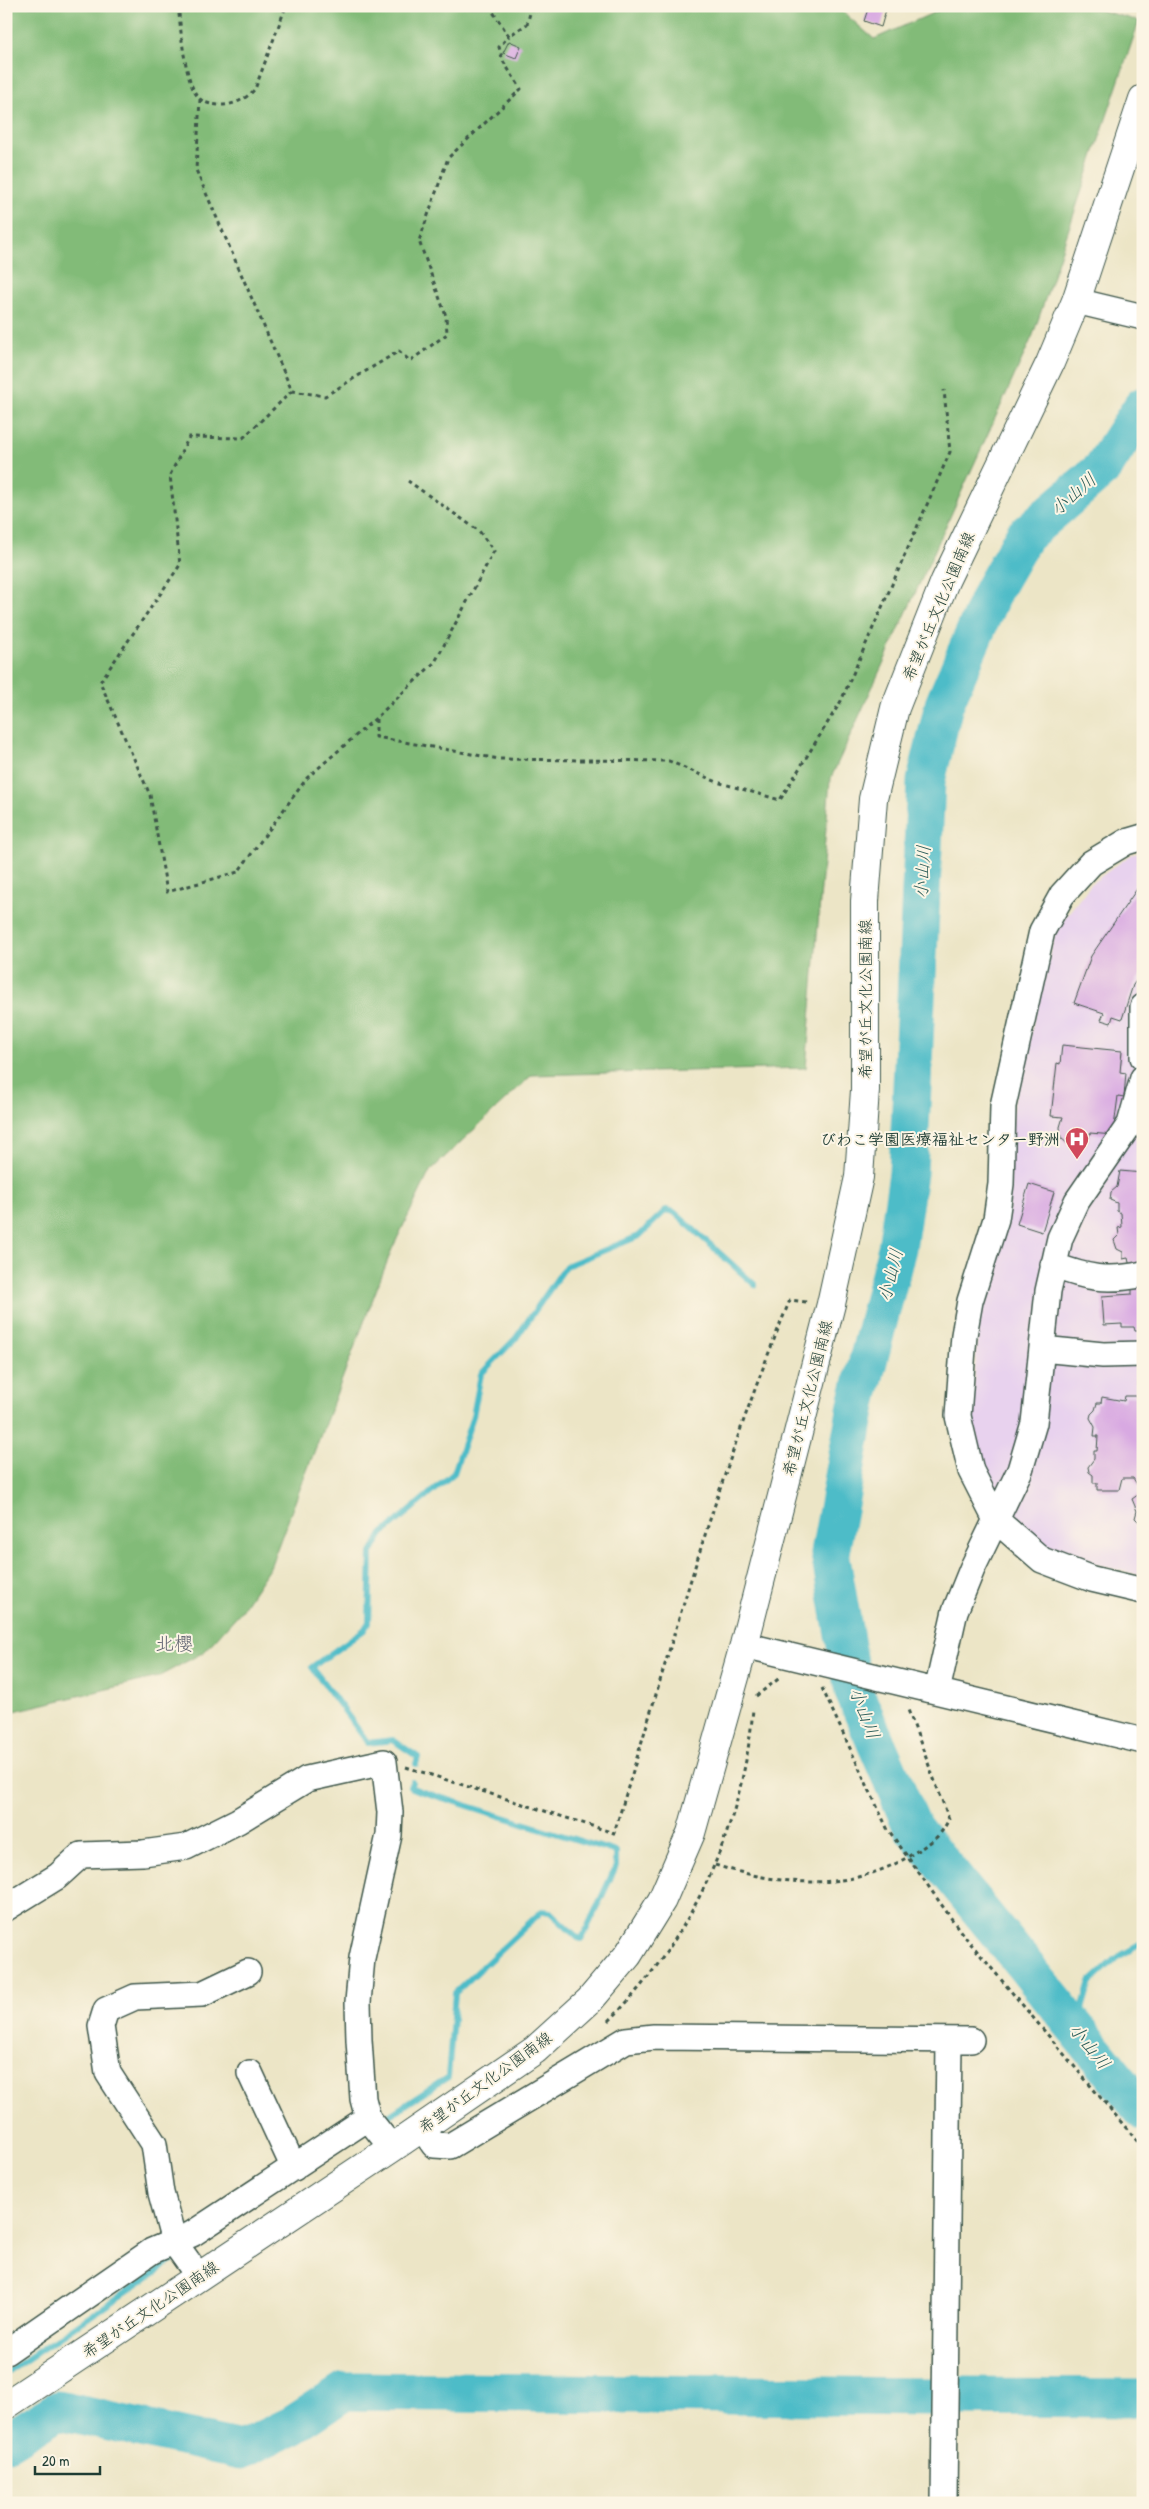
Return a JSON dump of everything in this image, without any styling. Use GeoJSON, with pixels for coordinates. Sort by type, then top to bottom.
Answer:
{"type":"FeatureCollection","features":[{"type":"Feature","properties":{"kind":"main road","name":"希望が丘文化公園南線"},"geometry":{"type":"LineString","coordinates":[[9,2398],[392,2148],[535,2050],[590,2000],[628,1955],[662,1900],[691,1833],[744,1645],[831,1304],[859,1178],[864,1090],[865,902],[873,799],[892,717],[945,581],[1050,363],[1076,301],[1143,99]]}},
{"type":"Feature","properties":{"kind":"street"},"geometry":{"type":"LineString","coordinates":[[1076,301],[1143,318]]}},
{"type":"Feature","properties":{"kind":"street"},"geometry":{"type":"LineString","coordinates":[[1143,837],[1126,842],[1091,863],[1062,895],[1042,931],[1003,1106],[1001,1184],[998,1210],[970,1301],[964,1335],[958,1416],[971,1471],[996,1520],[1042,1560],[1092,1579],[1143,1591]]}},
{"type":"Feature","properties":{"kind":"street"},"geometry":{"type":"LineString","coordinates":[[1143,1007],[1143,1057]]}},
{"type":"Feature","properties":{"kind":"street"},"geometry":{"type":"LineString","coordinates":[[937,1691],[955,1611],[972,1569],[1020,1470],[1034,1423],[1053,1265],[1060,1238],[1077,1201],[1136,1124],[1143,1078]]}},
{"type":"Feature","properties":{"kind":"street"},"geometry":{"type":"LineString","coordinates":[[1053,1265],[1078,1275],[1106,1280],[1143,1274]]}},
{"type":"Feature","properties":{"kind":"street"},"geometry":{"type":"LineString","coordinates":[[1042,1348],[1103,1355],[1143,1354]]}},
{"type":"Feature","properties":{"kind":"street"},"geometry":{"type":"LineString","coordinates":[[744,1645],[825,1674],[873,1676],[1143,1740]]}},
{"type":"Feature","properties":{"kind":"street"},"geometry":{"type":"LineString","coordinates":[[6,1908],[58,1876],[81,1855],[143,1853],[186,1847],[238,1821],[307,1779],[384,1762],[390,1812],[389,1835],[362,1958],[358,2002],[363,2099],[368,2118],[392,2148]]}},
{"type":"Feature","properties":{"kind":"street"},"geometry":{"type":"LineString","coordinates":[[198,2276],[174,2242],[161,2193],[154,2144],[108,2073],[101,2026],[106,2010],[135,1997],[202,1994],[248,1972]]}},
{"type":"Feature","properties":{"kind":"street"},"geometry":{"type":"LineString","coordinates":[[422,2128],[434,2145],[450,2146],[626,2040],[654,2036],[960,2040],[944,2503]]}},
{"type":"Feature","properties":{"kind":"street"},"geometry":{"type":"LineString","coordinates":[[250,2073],[294,2168]]}},
{"type":"Feature","properties":{"kind":"street"},"geometry":{"type":"LineString","coordinates":[[6,2352],[152,2251],[192,2234],[368,2118]]}},
{"type":"Feature","properties":{"kind":"path"},"geometry":{"type":"LineString","coordinates":[[178,6],[184,58],[192,83],[200,99],[196,170],[292,390]]}},
{"type":"Feature","properties":{"kind":"path"},"geometry":{"type":"LineString","coordinates":[[200,99],[212,105],[224,105],[238,102],[249,96],[255,88],[286,6]]}},
{"type":"Feature","properties":{"kind":"path"},"geometry":{"type":"LineString","coordinates":[[489,6],[509,36]]}},
{"type":"Feature","properties":{"kind":"path"},"geometry":{"type":"LineString","coordinates":[[292,390],[325,396],[399,351],[410,361],[447,334],[446,316],[419,241],[448,158],[521,89],[503,61],[499,47],[509,36],[527,24],[532,6]]}},
{"type":"Feature","properties":{"kind":"path"},"geometry":{"type":"LineString","coordinates":[[292,390],[243,438],[188,437],[170,475],[180,565],[100,682],[150,795],[167,892],[238,872],[307,778],[376,718],[435,662],[494,551],[479,531],[408,480]]}},
{"type":"Feature","properties":{"kind":"path"},"geometry":{"type":"LineString","coordinates":[[376,718],[376,737],[499,759],[669,761],[717,782],[780,800],[841,701],[950,452],[944,390]]}},
{"type":"Feature","properties":{"kind":"path"},"geometry":{"type":"LineString","coordinates":[[384,1762],[614,1833],[729,1462],[764,1364],[790,1300],[831,1304]]}},
{"type":"Feature","properties":{"kind":"path"},"geometry":{"type":"LineString","coordinates":[[825,1674],[830,1702],[886,1828],[961,1932],[1143,2148]]}},
{"type":"Feature","properties":{"kind":"path"},"geometry":{"type":"LineString","coordinates":[[782,1677],[788,1676]]}},
{"type":"Feature","properties":{"kind":"path"},"geometry":{"type":"LineString","coordinates":[[715,1865],[747,1875],[784,1881],[830,1882],[868,1876],[894,1866],[941,1835],[949,1819],[907,1706],[909,1684]]}},
{"type":"Feature","properties":{"kind":"shaded area","name":"びわこ学園医療福祉センター野洲"},"geometry":{"type":"Polygon","coordinates":[[[1143,850],[1143,1576],[1045,1552],[986,1480],[972,1414],[979,1313],[1008,1214],[1013,1107],[1056,929],[1092,883],[1132,854],[1143,850]]]}},
{"type":"Feature","properties":{"kind":"green space"},"geometry":{"type":"Polygon","coordinates":[[[6,6],[836,6],[874,39],[949,6],[1084,6],[1139,21],[1033,335],[830,780],[806,1068],[532,1075],[430,1171],[392,1249],[270,1567],[241,1611],[204,1652],[158,1677],[6,1713],[6,6]]]}},
{"type":"Feature","properties":{"kind":"building"},"geometry":{"type":"Polygon","coordinates":[[[869,6],[887,6],[881,27],[864,21],[869,6]]]}},
{"type":"Feature","properties":{"kind":"building"},"geometry":{"type":"Polygon","coordinates":[[[509,41],[521,46],[516,58],[503,53],[509,41]]]}},
{"type":"Feature","properties":{"kind":"building"},"geometry":{"type":"Polygon","coordinates":[[[1141,883],[1143,972],[1133,985],[1122,1019],[1113,1016],[1111,1023],[1101,1020],[1104,1013],[1074,1003],[1091,956],[1141,883]]]}},
{"type":"Feature","properties":{"kind":"building"},"geometry":{"type":"Polygon","coordinates":[[[1062,1045],[1122,1051],[1120,1072],[1126,1073],[1124,1097],[1118,1096],[1113,1135],[1090,1133],[1088,1142],[1080,1147],[1069,1145],[1061,1138],[1060,1127],[1063,1117],[1051,1116],[1057,1063],[1060,1064],[1062,1045]]]}},
{"type":"Feature","properties":{"kind":"building"},"geometry":{"type":"Polygon","coordinates":[[[1120,1171],[1143,1173],[1143,1263],[1130,1267],[1128,1258],[1123,1259],[1123,1252],[1117,1249],[1114,1240],[1119,1235],[1118,1228],[1122,1227],[1121,1213],[1117,1211],[1117,1203],[1110,1200],[1111,1192],[1117,1187],[1120,1171]]]}},
{"type":"Feature","properties":{"kind":"building"},"geometry":{"type":"Polygon","coordinates":[[[1029,1184],[1054,1192],[1042,1232],[1017,1224],[1029,1184]]]}},
{"type":"Feature","properties":{"kind":"building"},"geometry":{"type":"Polygon","coordinates":[[[1132,1284],[1143,1284],[1143,1331],[1135,1331],[1134,1327],[1122,1327],[1122,1324],[1104,1325],[1102,1296],[1132,1294],[1132,1284]]]}},
{"type":"Feature","properties":{"kind":"building"},"geometry":{"type":"Polygon","coordinates":[[[1139,1363],[1143,1363],[1143,1526],[1135,1518],[1137,1511],[1132,1499],[1142,1492],[1133,1478],[1122,1478],[1119,1490],[1097,1490],[1097,1483],[1093,1483],[1093,1475],[1089,1472],[1088,1467],[1094,1459],[1094,1451],[1097,1451],[1098,1436],[1094,1436],[1095,1427],[1090,1418],[1091,1414],[1095,1410],[1097,1403],[1101,1403],[1102,1397],[1124,1401],[1125,1396],[1138,1396],[1139,1363]]]}},
{"type":"Feature","properties":{"kind":"waterway","name":"小山川"},"geometry":{"type":"LineString","coordinates":[[1143,406],[1102,469],[1024,536],[993,590],[944,705],[926,781],[908,1173],[897,1248],[858,1400],[830,1553],[854,1692],[913,1828],[1143,2111]]}},
{"type":"Feature","properties":{"kind":"waterway"},"geometry":{"type":"LineString","coordinates":[[416,1764],[418,1757],[393,1740],[368,1743],[312,1667],[364,1630],[369,1622],[371,1553],[382,1534],[454,1473],[473,1416],[481,1374],[516,1338],[566,1266],[639,1236],[666,1210],[674,1212],[755,1285]]}},
{"type":"Feature","properties":{"kind":"waterway"},"geometry":{"type":"LineString","coordinates":[[378,2123],[448,2077],[455,1993],[542,1911],[550,1912],[578,1938],[582,1939],[616,1866],[616,1852],[420,1791],[410,1787],[412,1782]]}},
{"type":"Feature","properties":{"kind":"waterway"},"geometry":{"type":"LineString","coordinates":[[1076,2030],[1090,1982],[1116,1958],[1143,1943]]}},
{"type":"Feature","properties":{"kind":"waterway"},"geometry":{"type":"LineString","coordinates":[[8,2372],[172,2261]]}},
{"type":"Feature","properties":{"kind":"waterway"},"geometry":{"type":"LineString","coordinates":[[6,2442],[58,2410],[241,2450],[293,2425],[345,2391],[931,2397]]}},
{"type":"Feature","properties":{"kind":"waterway"},"geometry":{"type":"LineString","coordinates":[[960,2397],[1143,2398]]}},
{"type":"Feature","properties":{"kind":"place","name":"びわこ学園医療福祉センター野洲"},"geometry":{"type":"Point","coordinates":[1077,1160]}},
{"type":"Feature","properties":{"kind":"district","name":"北櫻"},"geometry":{"type":"Point","coordinates":[174,1643]}}]}
